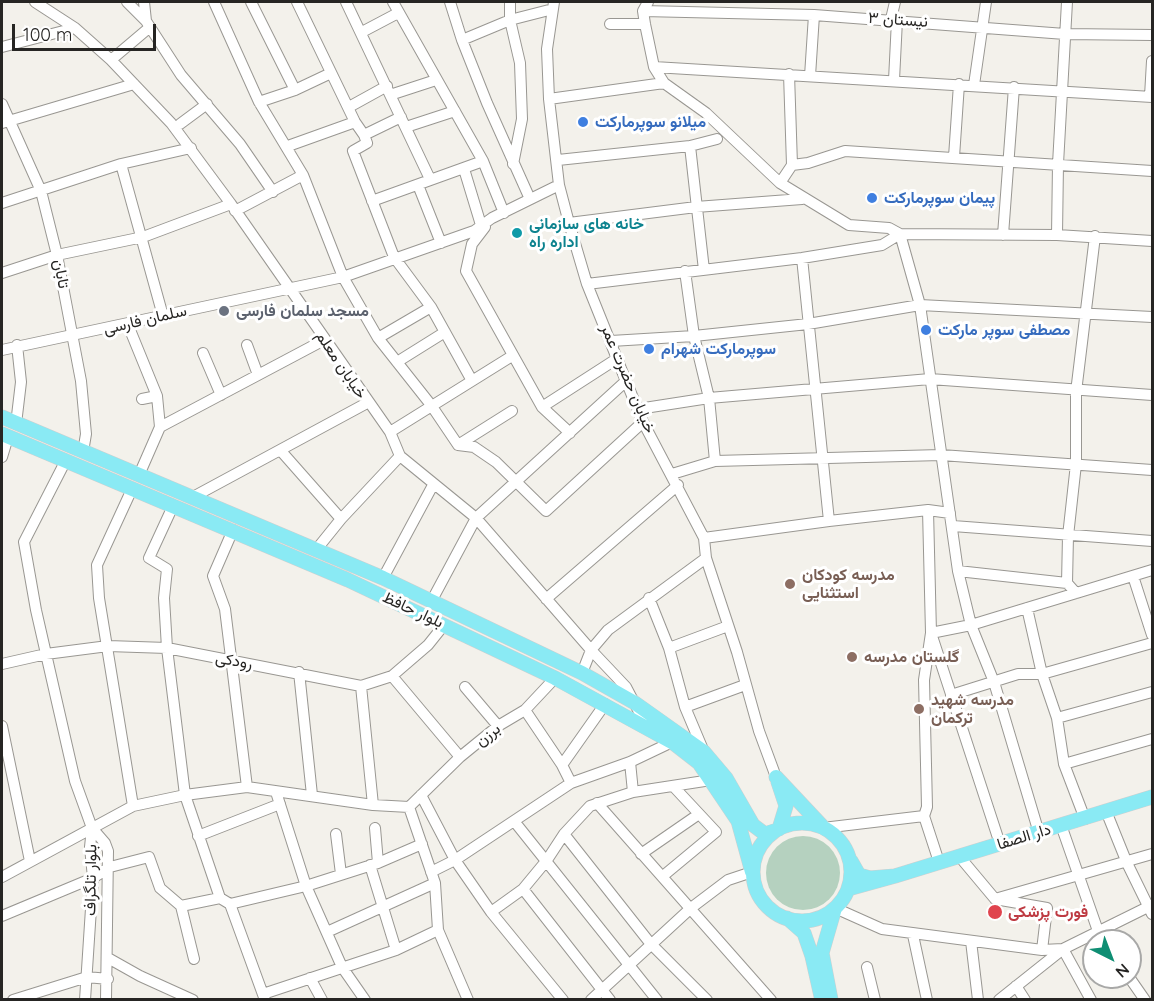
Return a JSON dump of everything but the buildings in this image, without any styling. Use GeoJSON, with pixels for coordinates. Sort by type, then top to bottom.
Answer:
{"type":"FeatureCollection","features":[{"type":"Feature","properties":{"kind":"main road","name":"بلوار حافظ"},"geometry":{"type":"LineString","coordinates":[[2,417],[383,578],[582,673],[635,704],[704,752],[726,778],[753,825]]}},
{"type":"Feature","properties":{"kind":"main road","name":"بلوار حافظ"},"geometry":{"type":"LineString","coordinates":[[5,436],[233,530],[444,624],[555,678],[672,742],[699,763],[738,821],[752,872]]}},
{"type":"Feature","properties":{"kind":"main road"},"geometry":{"type":"LineString","coordinates":[[444,624],[451,612]]}},
{"type":"Feature","properties":{"kind":"main road"},"geometry":{"type":"LineString","coordinates":[[776,777],[786,806],[777,830],[760,846],[752,872],[756,890],[765,904],[787,918],[804,933],[822,999]]}},
{"type":"Feature","properties":{"kind":"main road"},"geometry":{"type":"LineString","coordinates":[[776,777],[823,828],[838,838],[859,875],[870,878],[895,876]]}},
{"type":"Feature","properties":{"kind":"main road","name":"دار الصفا"},"geometry":{"type":"LineString","coordinates":[[895,876],[1152,797]]}},
{"type":"Feature","properties":{"kind":"main road"},"geometry":{"type":"LineString","coordinates":[[753,825],[763,827],[777,820],[786,806]]}},
{"type":"Feature","properties":{"kind":"main road"},"geometry":{"type":"LineString","coordinates":[[753,825],[765,834],[799,823],[823,828]]}},
{"type":"Feature","properties":{"kind":"main road"},"geometry":{"type":"LineString","coordinates":[[831,999],[822,953],[835,908],[848,889],[851,873],[849,856]]}},
{"type":"Feature","properties":{"kind":"main road"},"geometry":{"type":"LineString","coordinates":[[848,889],[895,876]]}},
{"type":"Feature","properties":{"kind":"main road"},"geometry":{"type":"LineString","coordinates":[[787,918],[807,920],[818,918],[835,908]]}},
{"type":"Feature","properties":{"kind":"street","name":"خیابان معلم"},"geometry":{"type":"LineString","coordinates":[[35,2],[75,28],[111,60],[190,147],[367,403],[390,432],[400,456],[476,518],[626,687],[648,729]]}},
{"type":"Feature","properties":{"kind":"street"},"geometry":{"type":"LineString","coordinates":[[127,2],[148,24],[181,75],[240,144],[273,192]]}},
{"type":"Feature","properties":{"kind":"street"},"geometry":{"type":"LineString","coordinates":[[144,2],[148,24]]}},
{"type":"Feature","properties":{"kind":"street"},"geometry":{"type":"LineString","coordinates":[[214,2],[259,102],[288,146],[303,175],[342,277],[378,338],[431,405],[458,445],[474,447],[496,462],[546,511],[643,422]]}},
{"type":"Feature","properties":{"kind":"street"},"geometry":{"type":"LineString","coordinates":[[251,2],[295,90]]}},
{"type":"Feature","properties":{"kind":"street"},"geometry":{"type":"LineString","coordinates":[[297,2],[355,122],[364,135],[367,143],[353,151],[394,257],[431,307],[471,380]]}},
{"type":"Feature","properties":{"kind":"street"},"geometry":{"type":"LineString","coordinates":[[346,2],[430,179]]}},
{"type":"Feature","properties":{"kind":"street"},"geometry":{"type":"LineString","coordinates":[[393,2],[483,161],[504,213]]}},
{"type":"Feature","properties":{"kind":"street"},"geometry":{"type":"LineString","coordinates":[[450,2],[462,40],[513,164],[530,199]]}},
{"type":"Feature","properties":{"kind":"street"},"geometry":{"type":"LineString","coordinates":[[510,2],[510,20],[519,63],[522,119],[513,164]]}},
{"type":"Feature","properties":{"kind":"street"},"geometry":{"type":"LineString","coordinates":[[894,80],[895,2]]}},
{"type":"Feature","properties":{"kind":"street"},"geometry":{"type":"LineString","coordinates":[[974,85],[980,26],[986,2]]}},
{"type":"Feature","properties":{"kind":"street"},"geometry":{"type":"LineString","coordinates":[[1057,235],[1058,164],[1064,91],[1067,2]]}},
{"type":"Feature","properties":{"kind":"street"},"geometry":{"type":"LineString","coordinates":[[462,40],[553,5]]}},
{"type":"Feature","properties":{"kind":"street","name":"خیابان حضرت عمر"},"geometry":{"type":"LineString","coordinates":[[553,5],[547,49],[549,99],[558,160],[559,185],[569,223],[587,284],[643,422],[704,538],[706,558],[776,777]]}},
{"type":"Feature","properties":{"kind":"street"},"geometry":{"type":"LineString","coordinates":[[645,6],[645,24],[654,67],[663,83],[706,113],[780,183],[802,199],[849,225],[889,228],[900,234],[1057,235],[1152,241]]}},
{"type":"Feature","properties":{"kind":"street","name":"نیستان ۳"},"geometry":{"type":"LineString","coordinates":[[645,6],[894,20],[1065,34],[1152,35]]}},
{"type":"Feature","properties":{"kind":"street"},"geometry":{"type":"LineString","coordinates":[[362,32],[398,13]]}},
{"type":"Feature","properties":{"kind":"street"},"geometry":{"type":"LineString","coordinates":[[810,75],[814,15]]}},
{"type":"Feature","properties":{"kind":"street"},"geometry":{"type":"LineString","coordinates":[[111,60],[148,24]]}},
{"type":"Feature","properties":{"kind":"street"},"geometry":{"type":"LineString","coordinates":[[610,24],[645,24]]}},
{"type":"Feature","properties":{"kind":"street"},"geometry":{"type":"LineString","coordinates":[[2,47],[75,28]]}},
{"type":"Feature","properties":{"kind":"street"},"geometry":{"type":"LineString","coordinates":[[654,67],[1151,97],[1152,62]]}},
{"type":"Feature","properties":{"kind":"street"},"geometry":{"type":"LineString","coordinates":[[259,102],[295,90],[332,73]]}},
{"type":"Feature","properties":{"kind":"street"},"geometry":{"type":"LineString","coordinates":[[780,183],[792,165],[789,74]]}},
{"type":"Feature","properties":{"kind":"street"},"geometry":{"type":"LineString","coordinates":[[349,107],[388,90],[436,80]]}},
{"type":"Feature","properties":{"kind":"street"},"geometry":{"type":"LineString","coordinates":[[549,99],[663,83]]}},
{"type":"Feature","properties":{"kind":"street"},"geometry":{"type":"LineString","coordinates":[[6,122],[134,84]]}},
{"type":"Feature","properties":{"kind":"street"},"geometry":{"type":"LineString","coordinates":[[954,158],[959,84]]}},
{"type":"Feature","properties":{"kind":"street"},"geometry":{"type":"LineString","coordinates":[[1003,235],[1014,87]]}},
{"type":"Feature","properties":{"kind":"street","name":"تابان"},"geometry":{"type":"LineString","coordinates":[[2,104],[6,122],[41,191],[57,255],[81,381],[86,434],[83,452]]}},
{"type":"Feature","properties":{"kind":"street"},"geometry":{"type":"LineString","coordinates":[[180,124],[207,104]]}},
{"type":"Feature","properties":{"kind":"street"},"geometry":{"type":"LineString","coordinates":[[364,135],[404,122],[455,111]]}},
{"type":"Feature","properties":{"kind":"street"},"geometry":{"type":"LineString","coordinates":[[288,146],[355,122]]}},
{"type":"Feature","properties":{"kind":"street"},"geometry":{"type":"LineString","coordinates":[[558,160],[690,146],[717,139]]}},
{"type":"Feature","properties":{"kind":"street"},"geometry":{"type":"LineString","coordinates":[[690,146],[704,270]]}},
{"type":"Feature","properties":{"kind":"street"},"geometry":{"type":"LineString","coordinates":[[2,203],[121,164],[190,147]]}},
{"type":"Feature","properties":{"kind":"street"},"geometry":{"type":"LineString","coordinates":[[792,165],[808,163],[845,151],[1152,171]]}},
{"type":"Feature","properties":{"kind":"street"},"geometry":{"type":"LineString","coordinates":[[372,201],[483,161]]}},
{"type":"Feature","properties":{"kind":"street"},"geometry":{"type":"LineString","coordinates":[[121,164],[163,316]]}},
{"type":"Feature","properties":{"kind":"street"},"geometry":{"type":"LineString","coordinates":[[464,169],[481,225]]}},
{"type":"Feature","properties":{"kind":"street"},"geometry":{"type":"LineString","coordinates":[[2,273],[57,255],[143,237],[273,192],[303,175]]}},
{"type":"Feature","properties":{"kind":"street"},"geometry":{"type":"LineString","coordinates":[[418,185],[441,243]]}},
{"type":"Feature","properties":{"kind":"street","name":"سلمان فارسی"},"geometry":{"type":"LineString","coordinates":[[2,350],[17,345],[128,325],[342,277],[474,231],[492,218],[559,185]]}},
{"type":"Feature","properties":{"kind":"street"},"geometry":{"type":"LineString","coordinates":[[569,223],[696,207],[802,199]]}},
{"type":"Feature","properties":{"kind":"street"},"geometry":{"type":"LineString","coordinates":[[492,218],[472,244],[466,271],[542,407],[570,433]]}},
{"type":"Feature","properties":{"kind":"street"},"geometry":{"type":"LineString","coordinates":[[587,284],[802,258],[882,245],[900,234]]}},
{"type":"Feature","properties":{"kind":"street"},"geometry":{"type":"LineString","coordinates":[[900,234],[920,305],[958,571],[971,625],[994,682],[1039,833]]}},
{"type":"Feature","properties":{"kind":"street"},"geometry":{"type":"LineString","coordinates":[[1076,594],[1067,582],[1068,536],[1076,464],[1076,392],[1095,237]]}},
{"type":"Feature","properties":{"kind":"street"},"geometry":{"type":"LineString","coordinates":[[802,258],[829,521]]}},
{"type":"Feature","properties":{"kind":"street"},"geometry":{"type":"LineString","coordinates":[[685,271],[694,336],[709,398],[715,461]]}},
{"type":"Feature","properties":{"kind":"street"},"geometry":{"type":"LineString","coordinates":[[611,342],[808,324],[920,305],[1152,317]]}},
{"type":"Feature","properties":{"kind":"street"},"geometry":{"type":"LineString","coordinates":[[378,338],[431,307]]}},
{"type":"Feature","properties":{"kind":"street"},"geometry":{"type":"LineString","coordinates":[[128,325],[157,396],[160,427],[139,475]]}},
{"type":"Feature","properties":{"kind":"street"},"geometry":{"type":"LineString","coordinates":[[397,362],[445,332]]}},
{"type":"Feature","properties":{"kind":"street"},"geometry":{"type":"LineString","coordinates":[[160,427],[324,340]]}},
{"type":"Feature","properties":{"kind":"street"},"geometry":{"type":"LineString","coordinates":[[16,424],[21,382],[17,345]]}},
{"type":"Feature","properties":{"kind":"street"},"geometry":{"type":"LineString","coordinates":[[247,345],[258,375]]}},
{"type":"Feature","properties":{"kind":"street"},"geometry":{"type":"LineString","coordinates":[[203,353],[221,395]]}},
{"type":"Feature","properties":{"kind":"street"},"geometry":{"type":"LineString","coordinates":[[390,432],[512,356]]}},
{"type":"Feature","properties":{"kind":"street"},"geometry":{"type":"LineString","coordinates":[[542,407],[618,358]]}},
{"type":"Feature","properties":{"kind":"street"},"geometry":{"type":"LineString","coordinates":[[638,409],[709,398],[930,379],[1076,392],[1152,395]]}},
{"type":"Feature","properties":{"kind":"street"},"geometry":{"type":"LineString","coordinates":[[431,602],[476,518],[626,381]]}},
{"type":"Feature","properties":{"kind":"street"},"geometry":{"type":"LineString","coordinates":[[142,399],[157,396]]}},
{"type":"Feature","properties":{"kind":"street"},"geometry":{"type":"LineString","coordinates":[[192,497],[367,403]]}},
{"type":"Feature","properties":{"kind":"street"},"geometry":{"type":"LineString","coordinates":[[458,445],[512,411]]}},
{"type":"Feature","properties":{"kind":"street"},"geometry":{"type":"LineString","coordinates":[[2,457],[5,436]]}},
{"type":"Feature","properties":{"kind":"street"},"geometry":{"type":"LineString","coordinates":[[281,451],[341,519]]}},
{"type":"Feature","properties":{"kind":"street"},"geometry":{"type":"LineString","coordinates":[[672,474],[715,461],[941,455],[1152,470]]}},
{"type":"Feature","properties":{"kind":"street"},"geometry":{"type":"LineString","coordinates":[[316,550],[341,519],[400,456]]}},
{"type":"Feature","properties":{"kind":"street"},"geometry":{"type":"LineString","coordinates":[[65,462],[24,542],[46,654],[75,781],[93,828]]}},
{"type":"Feature","properties":{"kind":"street"},"geometry":{"type":"LineString","coordinates":[[383,578],[433,484]]}},
{"type":"Feature","properties":{"kind":"street"},"geometry":{"type":"LineString","coordinates":[[546,599],[678,485]]}},
{"type":"Feature","properties":{"kind":"street"},"geometry":{"type":"LineString","coordinates":[[132,489],[97,565],[99,598],[133,806]]}},
{"type":"Feature","properties":{"kind":"street"},"geometry":{"type":"LineString","coordinates":[[173,506],[149,558],[167,569],[164,598],[167,648],[185,795],[198,836],[264,997],[310,978],[396,950],[438,930]]}},
{"type":"Feature","properties":{"kind":"street"},"geometry":{"type":"LineString","coordinates":[[704,538],[928,510],[950,513]]}},
{"type":"Feature","properties":{"kind":"street"},"geometry":{"type":"LineString","coordinates":[[928,510],[931,633],[924,680],[927,807],[924,816],[939,862]]}},
{"type":"Feature","properties":{"kind":"street"},"geometry":{"type":"LineString","coordinates":[[953,526],[1152,542]]}},
{"type":"Feature","properties":{"kind":"street"},"geometry":{"type":"LineString","coordinates":[[233,530],[213,576],[225,609],[247,787]]}},
{"type":"Feature","properties":{"kind":"street"},"geometry":{"type":"LineString","coordinates":[[582,673],[591,650],[608,630],[706,558]]}},
{"type":"Feature","properties":{"kind":"street"},"geometry":{"type":"LineString","coordinates":[[931,633],[971,625],[1152,570]]}},
{"type":"Feature","properties":{"kind":"street"},"geometry":{"type":"LineString","coordinates":[[958,571],[1067,582]]}},
{"type":"Feature","properties":{"kind":"street"},"geometry":{"type":"LineString","coordinates":[[1133,576],[1152,635]]}},
{"type":"Feature","properties":{"kind":"street"},"geometry":{"type":"LineString","coordinates":[[649,598],[669,648],[685,707],[704,752]]}},
{"type":"Feature","properties":{"kind":"street"},"geometry":{"type":"LineString","coordinates":[[1027,608],[1042,674],[1057,718],[1064,764],[1085,819]]}},
{"type":"Feature","properties":{"kind":"street"},"geometry":{"type":"LineString","coordinates":[[373,805],[361,686],[392,676],[428,645],[444,624]]}},
{"type":"Feature","properties":{"kind":"street"},"geometry":{"type":"LineString","coordinates":[[669,648],[728,626]]}},
{"type":"Feature","properties":{"kind":"street"},"geometry":{"type":"LineString","coordinates":[[931,633],[1000,844]]}},
{"type":"Feature","properties":{"kind":"street"},"geometry":{"type":"LineString","coordinates":[[951,695],[1018,674],[1042,674],[1152,643]]}},
{"type":"Feature","properties":{"kind":"street","name":"رودکی"},"geometry":{"type":"LineString","coordinates":[[2,664],[46,654],[108,646],[167,648],[299,672],[361,686]]}},
{"type":"Feature","properties":{"kind":"street"},"geometry":{"type":"LineString","coordinates":[[299,672],[312,795]]}},
{"type":"Feature","properties":{"kind":"street"},"geometry":{"type":"LineString","coordinates":[[392,676],[460,757]]}},
{"type":"Feature","properties":{"kind":"street","name":"برزن"},"geometry":{"type":"LineString","coordinates":[[409,807],[460,757],[498,726],[525,710],[555,678]]}},
{"type":"Feature","properties":{"kind":"street"},"geometry":{"type":"LineString","coordinates":[[685,707],[745,685]]}},
{"type":"Feature","properties":{"kind":"street"},"geometry":{"type":"LineString","coordinates":[[465,687],[498,726]]}},
{"type":"Feature","properties":{"kind":"street"},"geometry":{"type":"LineString","coordinates":[[1057,718],[1152,692]]}},
{"type":"Feature","properties":{"kind":"street"},"geometry":{"type":"LineString","coordinates":[[562,765],[605,704]]}},
{"type":"Feature","properties":{"kind":"street"},"geometry":{"type":"LineString","coordinates":[[525,710],[562,765],[571,783]]}},
{"type":"Feature","properties":{"kind":"street"},"geometry":{"type":"LineString","coordinates":[[2,726],[30,861]]}},
{"type":"Feature","properties":{"kind":"street"},"geometry":{"type":"LineString","coordinates":[[1064,764],[1152,739]]}},
{"type":"Feature","properties":{"kind":"street"},"geometry":{"type":"LineString","coordinates":[[327,932],[383,906],[433,878],[455,860],[571,783],[630,762],[672,742]]}},
{"type":"Feature","properties":{"kind":"street"},"geometry":{"type":"LineString","coordinates":[[630,762],[633,792]]}},
{"type":"Feature","properties":{"kind":"street"},"geometry":{"type":"LineString","coordinates":[[491,912],[523,889],[547,861],[564,834],[590,806],[633,792],[711,780]]}},
{"type":"Feature","properties":{"kind":"street"},"geometry":{"type":"LineString","coordinates":[[2,877],[133,806],[185,795],[247,787],[373,805],[409,807],[433,878],[438,930],[468,999]]}},
{"type":"Feature","properties":{"kind":"street"},"geometry":{"type":"LineString","coordinates":[[663,876],[716,831],[674,787]]}},
{"type":"Feature","properties":{"kind":"street"},"geometry":{"type":"LineString","coordinates":[[276,792],[306,886],[342,967],[365,999]]}},
{"type":"Feature","properties":{"kind":"street"},"geometry":{"type":"LineString","coordinates":[[421,795],[455,860],[491,912],[560,998]]}},
{"type":"Feature","properties":{"kind":"street"},"geometry":{"type":"LineString","coordinates":[[597,803],[771,999]]}},
{"type":"Feature","properties":{"kind":"street"},"geometry":{"type":"LineString","coordinates":[[198,836],[280,804]]}},
{"type":"Feature","properties":{"kind":"street"},"geometry":{"type":"LineString","coordinates":[[1103,929],[1151,909],[1127,863],[1106,811]]}},
{"type":"Feature","properties":{"kind":"street"},"geometry":{"type":"LineString","coordinates":[[641,854],[699,814]]}},
{"type":"Feature","properties":{"kind":"street"},"geometry":{"type":"LineString","coordinates":[[823,828],[924,816]]}},
{"type":"Feature","properties":{"kind":"street"},"geometry":{"type":"LineString","coordinates":[[514,821],[657,999]]}},
{"type":"Feature","properties":{"kind":"street"},"geometry":{"type":"LineString","coordinates":[[1061,825],[1097,929]]}},
{"type":"Feature","properties":{"kind":"street","name":"بلوار تلگراف"},"geometry":{"type":"LineString","coordinates":[[93,828],[105,843],[110,867],[106,999]]}},
{"type":"Feature","properties":{"kind":"street","name":"بلوار تلگراف"},"geometry":{"type":"LineString","coordinates":[[85,999],[93,878],[90,847],[93,828]]}},
{"type":"Feature","properties":{"kind":"street"},"geometry":{"type":"LineString","coordinates":[[375,828],[374,864],[396,950]]}},
{"type":"Feature","properties":{"kind":"street"},"geometry":{"type":"LineString","coordinates":[[336,834],[341,874]]}},
{"type":"Feature","properties":{"kind":"street"},"geometry":{"type":"LineString","coordinates":[[564,834],[650,943],[707,999]]}},
{"type":"Feature","properties":{"kind":"street"},"geometry":{"type":"LineString","coordinates":[[181,906],[225,901],[306,886],[374,864],[422,844]]}},
{"type":"Feature","properties":{"kind":"street"},"geometry":{"type":"LineString","coordinates":[[995,899],[1152,854]]}},
{"type":"Feature","properties":{"kind":"street"},"geometry":{"type":"LineString","coordinates":[[959,856],[995,899],[1047,908],[1042,950]]}},
{"type":"Feature","properties":{"kind":"street"},"geometry":{"type":"LineString","coordinates":[[2,916],[93,878],[110,867],[149,857],[160,888],[181,906],[194,959]]}},
{"type":"Feature","properties":{"kind":"street"},"geometry":{"type":"LineString","coordinates":[[591,999],[691,908],[728,880],[752,872]]}},
{"type":"Feature","properties":{"kind":"street"},"geometry":{"type":"LineString","coordinates":[[523,889],[610,999]]}},
{"type":"Feature","properties":{"kind":"street"},"geometry":{"type":"LineString","coordinates":[[835,908],[882,930],[1042,950],[1063,949]]}},
{"type":"Feature","properties":{"kind":"street"},"geometry":{"type":"LineString","coordinates":[[913,935],[927,999]]}},
{"type":"Feature","properties":{"kind":"street"},"geometry":{"type":"LineString","coordinates":[[999,999],[1063,949],[1082,939]]}},
{"type":"Feature","properties":{"kind":"street"},"geometry":{"type":"LineString","coordinates":[[971,941],[978,999]]}},
{"type":"Feature","properties":{"kind":"street"},"geometry":{"type":"LineString","coordinates":[[1063,949],[1091,999]]}},
{"type":"Feature","properties":{"kind":"street"},"geometry":{"type":"LineString","coordinates":[[108,958],[139,980],[176,995],[193,999]]}},
{"type":"Feature","properties":{"kind":"street"},"geometry":{"type":"LineString","coordinates":[[867,967],[875,999]]}},
{"type":"Feature","properties":{"kind":"street"},"geometry":{"type":"LineString","coordinates":[[13,999],[87,976],[108,979]]}},
{"type":"Feature","properties":{"kind":"street"},"geometry":{"type":"LineString","coordinates":[[310,978],[321,999]]}},
{"type":"Feature","properties":{"kind":"street"},"geometry":{"type":"LineString","coordinates":[[1016,986],[1024,999]]}},
{"type":"Feature","properties":{"kind":"green space"},"geometry":{"type":"Polygon","coordinates":[[[796,836],[810,836],[824,842],[834,852],[840,866],[838,887],[824,904],[810,910],[796,910],[782,904],[772,894],[766,880],[766,866],[772,852],[782,842],[796,836]]]}},
{"type":"Feature","properties":{"kind":"place","name":"میلانو سوپرمارکت"},"geometry":{"type":"Point","coordinates":[583,122]}},
{"type":"Feature","properties":{"kind":"place","name":"پیمان سوپرمارکت"},"geometry":{"type":"Point","coordinates":[872,198]}},
{"type":"Feature","properties":{"kind":"place","name":"خانه های سازمانی اداره راه"},"geometry":{"type":"Point","coordinates":[517,233]}},
{"type":"Feature","properties":{"kind":"place","name":"مسجد سلمان فارسی"},"geometry":{"type":"Point","coordinates":[224,311]}},
{"type":"Feature","properties":{"kind":"place","name":"مصطفی سوپر مارکت"},"geometry":{"type":"Point","coordinates":[926,330]}},
{"type":"Feature","properties":{"kind":"place","name":"سوپرمارکت شهرام"},"geometry":{"type":"Point","coordinates":[649,349]}},
{"type":"Feature","properties":{"kind":"place","name":"مدرسه کودکان استثنایی"},"geometry":{"type":"Point","coordinates":[790,584]}},
{"type":"Feature","properties":{"kind":"place","name":"گلستان مدرسه"},"geometry":{"type":"Point","coordinates":[852,657]}},
{"type":"Feature","properties":{"kind":"place","name":"مدرسه شهید ترکمان"},"geometry":{"type":"Point","coordinates":[919,709]}},
{"type":"Feature","properties":{"kind":"place","name":"فورت پزشکی"},"geometry":{"type":"Point","coordinates":[995,912]}}]}
